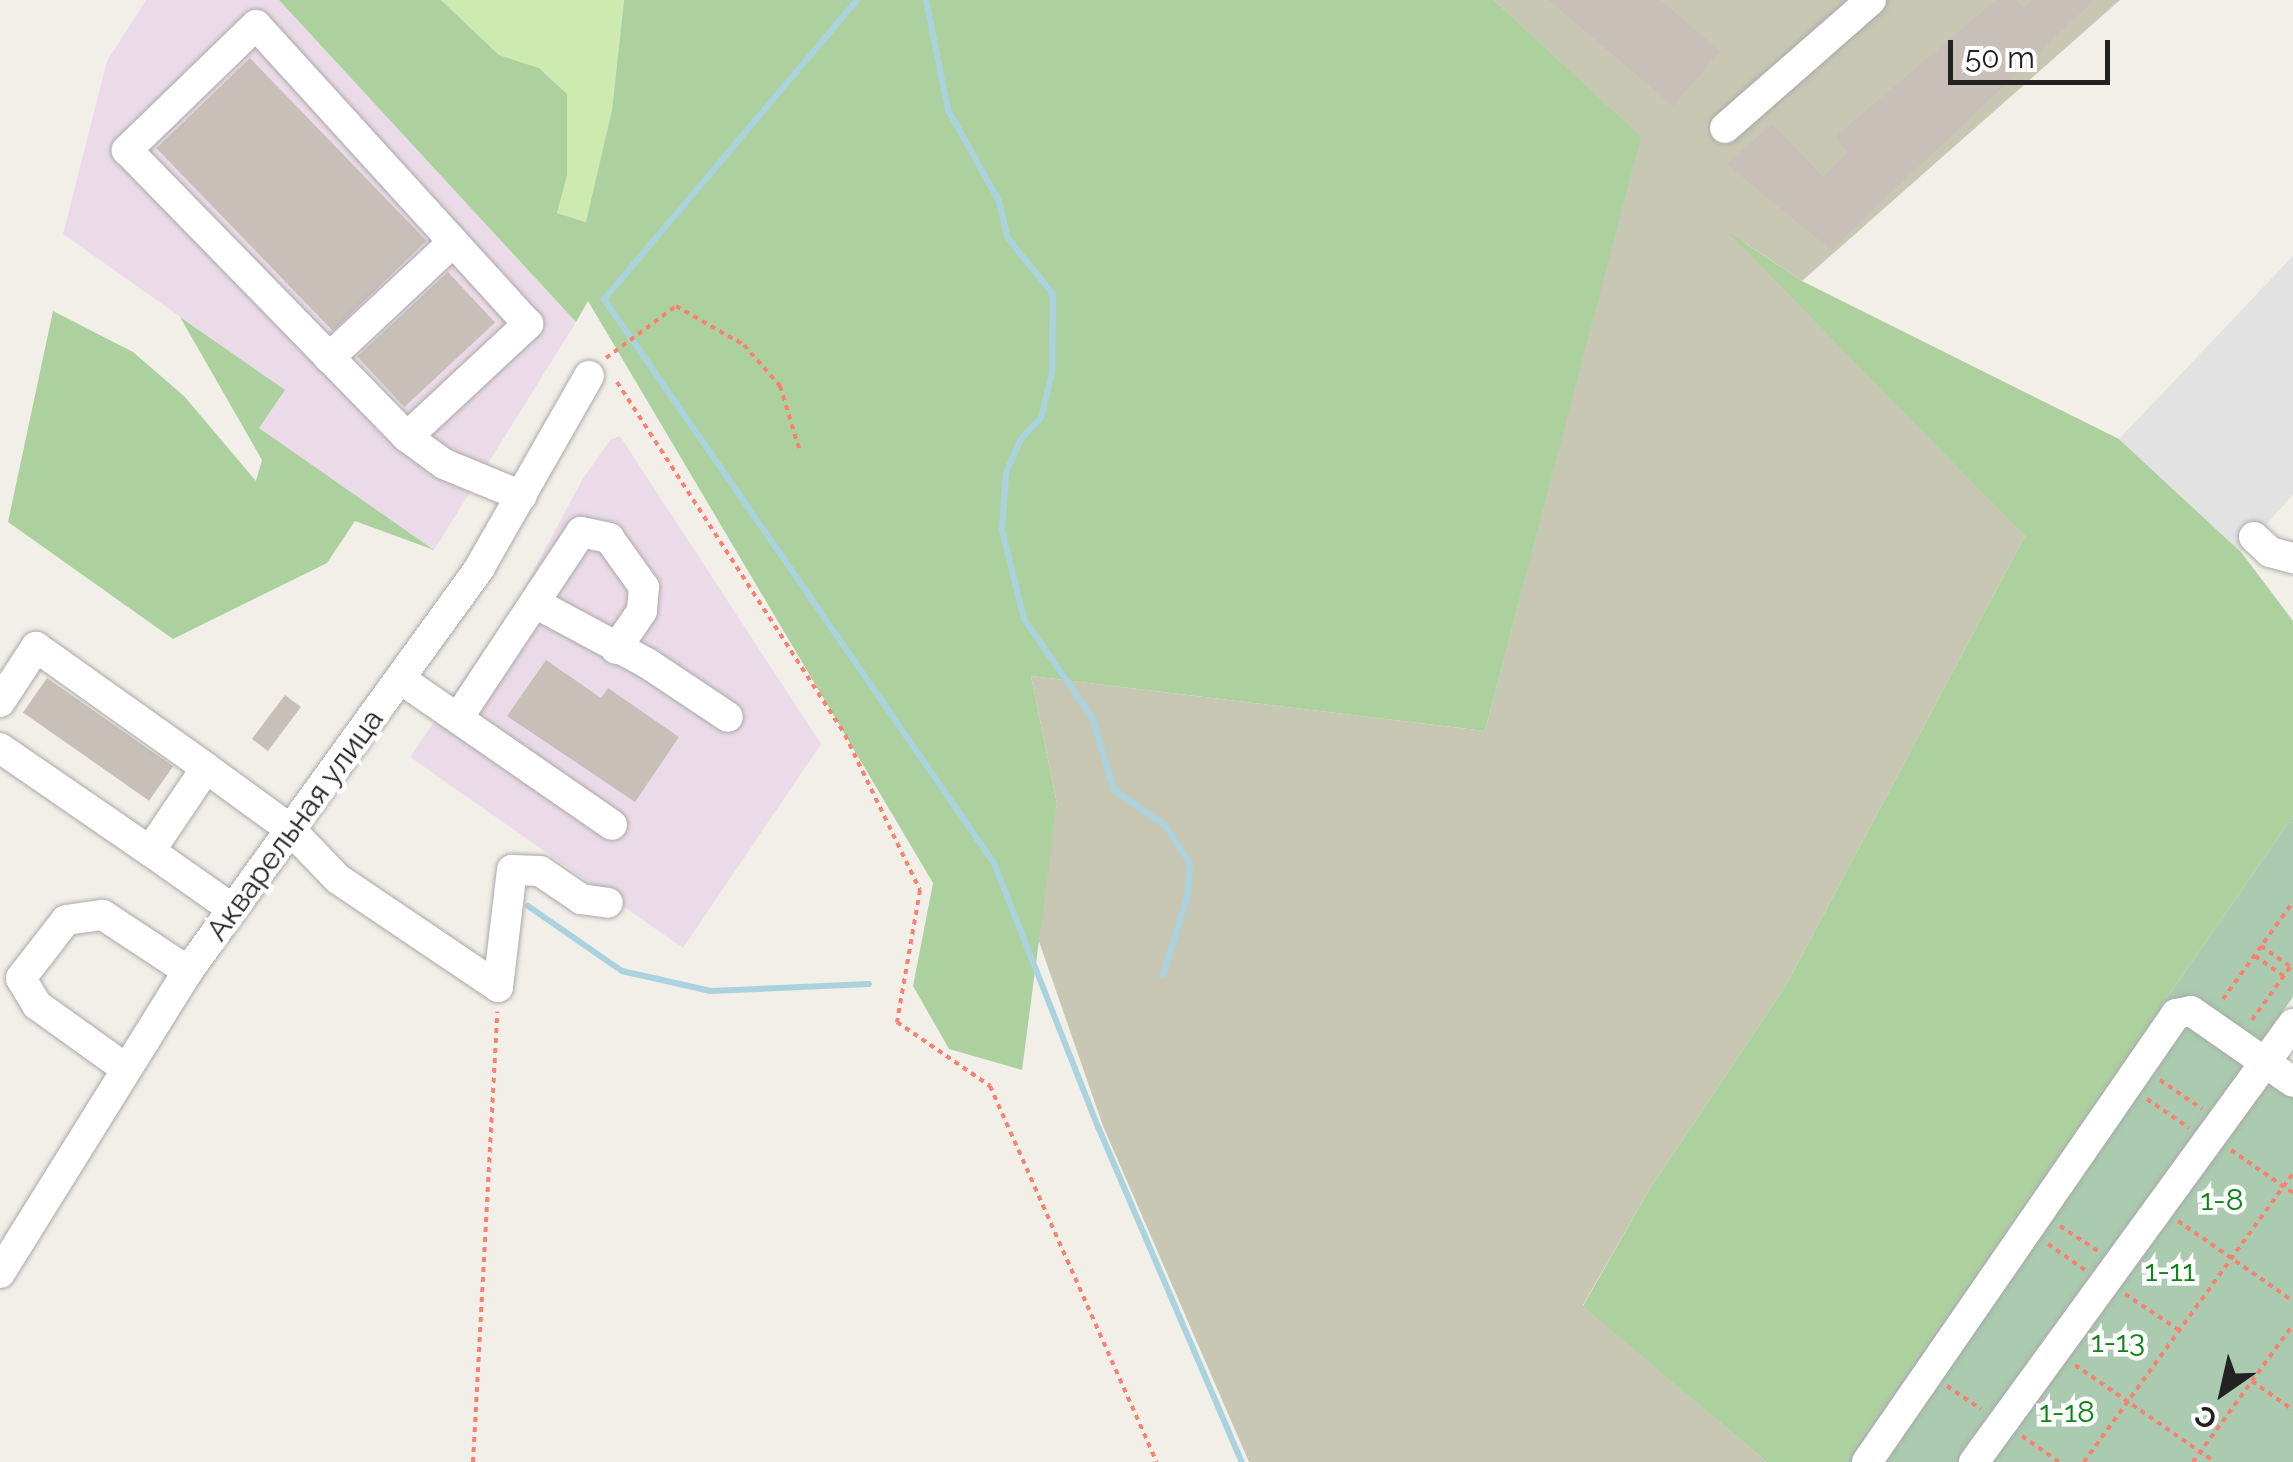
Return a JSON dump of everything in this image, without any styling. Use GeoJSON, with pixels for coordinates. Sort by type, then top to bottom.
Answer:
{"type":"FeatureCollection","features":[{"type":"Feature","properties":{"kind":"street"},"geometry":{"type":"LineString","coordinates":[[1725,128],[1871,0]]}},
{"type":"Feature","properties":{"kind":"street"},"geometry":{"type":"LineString","coordinates":[[406,437],[528,324],[256,24],[127,150],[406,437],[444,464],[522,496]]}},
{"type":"Feature","properties":{"kind":"street"},"geometry":{"type":"LineString","coordinates":[[330,358],[453,242]]}},
{"type":"Feature","properties":{"kind":"street","name":"Акварельная улица"},"geometry":{"type":"LineString","coordinates":[[0,1273],[188,971],[402,680],[603,379]]}},
{"type":"Feature","properties":{"kind":"street"},"geometry":{"type":"LineString","coordinates":[[458,718],[581,532],[609,538],[644,588],[642,611],[616,649]]}},
{"type":"Feature","properties":{"kind":"street"},"geometry":{"type":"LineString","coordinates":[[2254,538],[2270,552],[2293,558]]}},
{"type":"Feature","properties":{"kind":"street"},"geometry":{"type":"LineString","coordinates":[[535,604],[728,718]]}},
{"type":"Feature","properties":{"kind":"street"},"geometry":{"type":"LineString","coordinates":[[0,702],[36,647],[290,829],[338,879],[498,987],[512,870],[540,871],[581,899],[608,903]]}},
{"type":"Feature","properties":{"kind":"street"},"geometry":{"type":"LineString","coordinates":[[402,680],[612,825]]}},
{"type":"Feature","properties":{"kind":"street"},"geometry":{"type":"LineString","coordinates":[[0,748],[231,908]]}},
{"type":"Feature","properties":{"kind":"street"},"geometry":{"type":"LineString","coordinates":[[150,851],[206,768]]}},
{"type":"Feature","properties":{"kind":"street"},"geometry":{"type":"LineString","coordinates":[[125,1068],[37,1005],[21,978],[66,920],[102,914],[188,971]]}},
{"type":"Feature","properties":{"kind":"street"},"geometry":{"type":"LineString","coordinates":[[1866,1462],[2176,1014],[2191,1011],[2293,1082]]}},
{"type":"Feature","properties":{"kind":"street"},"geometry":{"type":"LineString","coordinates":[[1974,1462],[2293,1024]]}},
{"type":"Feature","properties":{"kind":"path"},"geometry":{"type":"LineString","coordinates":[[799,448],[780,386],[744,345],[676,306],[603,379],[846,735],[920,890],[897,1022],[990,1086],[1157,1462]]}},
{"type":"Feature","properties":{"kind":"path"},"geometry":{"type":"LineString","coordinates":[[2219,1005],[2293,902]]}},
{"type":"Feature","properties":{"kind":"path"},"geometry":{"type":"LineString","coordinates":[[2261,946],[2289,970]]}},
{"type":"Feature","properties":{"kind":"path"},"geometry":{"type":"LineString","coordinates":[[2254,956],[2289,970]]}},
{"type":"Feature","properties":{"kind":"path"},"geometry":{"type":"LineString","coordinates":[[2248,1026],[2289,970]]}},
{"type":"Feature","properties":{"kind":"path"},"geometry":{"type":"LineString","coordinates":[[474,1462],[498,987]]}},
{"type":"Feature","properties":{"kind":"path"},"geometry":{"type":"LineString","coordinates":[[2133,1076],[2293,1192]]}},
{"type":"Feature","properties":{"kind":"path"},"geometry":{"type":"LineString","coordinates":[[2133,1076],[2214,1133]]}},
{"type":"Feature","properties":{"kind":"path"},"geometry":{"type":"LineString","coordinates":[[2084,1462],[2293,1172]]}},
{"type":"Feature","properties":{"kind":"path"},"geometry":{"type":"LineString","coordinates":[[2158,1208],[2293,1301]]}},
{"type":"Feature","properties":{"kind":"path"},"geometry":{"type":"LineString","coordinates":[[2033,1221],[2179,1330]]}},
{"type":"Feature","properties":{"kind":"path"},"geometry":{"type":"LineString","coordinates":[[2033,1221],[2109,1276]]}},
{"type":"Feature","properties":{"kind":"path"},"geometry":{"type":"LineString","coordinates":[[2193,1462],[2293,1325]]}},
{"type":"Feature","properties":{"kind":"path"},"geometry":{"type":"LineString","coordinates":[[2054,1350],[2215,1462]]}},
{"type":"Feature","properties":{"kind":"path"},"geometry":{"type":"LineString","coordinates":[[1928,1374],[2059,1462]]}},
{"type":"Feature","properties":{"kind":"path"},"geometry":{"type":"LineString","coordinates":[[2252,1381],[2293,1410]]}},
{"type":"Feature","properties":{"kind":"shaded area"},"geometry":{"type":"Polygon","coordinates":[[[146,0],[279,0],[576,322],[434,550],[258,428],[284,390],[63,234],[107,61],[146,0]]]}},
{"type":"Feature","properties":{"kind":"shaded area"},"geometry":{"type":"Polygon","coordinates":[[[1494,0],[2120,0],[1802,281],[1745,243],[2025,536],[1785,987],[1649,1190],[1583,1305],[1767,1462],[1249,1462],[1103,1126],[1035,930],[1057,804],[1031,676],[1485,731],[1640,137],[1494,0]]]}},
{"type":"Feature","properties":{"kind":"shaded area"},"geometry":{"type":"Polygon","coordinates":[[[2293,256],[2293,495],[2241,552],[2119,439],[2293,256]]]}},
{"type":"Feature","properties":{"kind":"shaded area"},"geometry":{"type":"Polygon","coordinates":[[[620,436],[821,744],[683,948],[410,757],[518,600],[582,480],[610,440],[620,436]]]}},
{"type":"Feature","properties":{"kind":"green space"},"geometry":{"type":"Polygon","coordinates":[[[279,0],[441,0],[499,55],[539,68],[567,94],[567,176],[557,213],[586,222],[612,110],[624,0],[1494,0],[1641,137],[1485,731],[1031,676],[1057,804],[1022,1070],[949,1049],[913,986],[933,883],[588,301],[576,322],[279,0]]]}},
{"type":"Feature","properties":{"kind":"green space"},"geometry":{"type":"Polygon","coordinates":[[[441,0],[624,0],[612,110],[587,222],[557,213],[567,176],[567,94],[539,68],[499,55],[441,0]]]}},
{"type":"Feature","properties":{"kind":"green space"},"geometry":{"type":"Polygon","coordinates":[[[1728,232],[1802,281],[2119,439],[2241,552],[2293,621],[2293,816],[1845,1462],[1767,1462],[1583,1306],[1649,1190],[1785,987],[2025,536],[1728,232]]]}},
{"type":"Feature","properties":{"kind":"green space"},"geometry":{"type":"Polygon","coordinates":[[[53,311],[133,352],[184,396],[256,481],[262,460],[180,317],[285,390],[259,428],[434,550],[355,521],[327,563],[173,639],[8,522],[53,311]]]}},
{"type":"Feature","properties":{"kind":"green space"},"geometry":{"type":"Polygon","coordinates":[[[2293,816],[2293,997],[2249,1059],[2293,1091],[2293,1462],[1845,1462],[2293,816]]]}},
{"type":"Feature","properties":{"kind":"building"},"geometry":{"type":"Polygon","coordinates":[[[1549,0],[1660,0],[1720,51],[1673,106],[1549,0]]]}},
{"type":"Feature","properties":{"kind":"building"},"geometry":{"type":"Polygon","coordinates":[[[1996,0],[2017,0],[2024,8],[2033,0],[2094,0],[1831,250],[1727,164],[1772,124],[1823,177],[1848,152],[1835,137],[1996,0]]]}},
{"type":"Feature","properties":{"kind":"building"},"geometry":{"type":"Polygon","coordinates":[[[250,58],[426,241],[333,331],[156,148],[250,58]]]}},
{"type":"Feature","properties":{"kind":"building"},"geometry":{"type":"Polygon","coordinates":[[[448,272],[495,322],[404,407],[357,357],[448,272]]]}},
{"type":"Feature","properties":{"kind":"building"},"geometry":{"type":"Polygon","coordinates":[[[546,660],[601,698],[608,688],[679,737],[635,802],[507,716],[546,660]]]}},
{"type":"Feature","properties":{"kind":"building"},"geometry":{"type":"Polygon","coordinates":[[[47,678],[173,766],[149,801],[23,712],[47,678]]]}},
{"type":"Feature","properties":{"kind":"building"},"geometry":{"type":"Polygon","coordinates":[[[285,695],[301,707],[268,751],[252,739],[285,695]]]}},
{"type":"Feature","properties":{"kind":"waterway"},"geometry":{"type":"LineString","coordinates":[[857,0],[604,299],[994,863],[1099,1129],[1242,1462]]}},
{"type":"Feature","properties":{"kind":"waterway"},"geometry":{"type":"LineString","coordinates":[[926,0],[948,110],[999,201],[1007,237],[1053,294],[1052,373],[1041,418],[1021,439],[1006,473],[1002,530],[1024,619],[1092,717],[1114,790],[1166,826],[1190,864],[1187,898],[1163,975]]}},
{"type":"Feature","properties":{"kind":"waterway"},"geometry":{"type":"LineString","coordinates":[[528,906],[622,971],[711,991],[869,984]]}},
{"type":"Feature","properties":{"kind":"park label","name":"1-8"},"geometry":{"type":"Point","coordinates":[2222,1200]}},
{"type":"Feature","properties":{"kind":"park label","name":"1-11"},"geometry":{"type":"Point","coordinates":[2170,1271]}},
{"type":"Feature","properties":{"kind":"park label","name":"1-13"},"geometry":{"type":"Point","coordinates":[2118,1342]}},
{"type":"Feature","properties":{"kind":"park label","name":"1-18"},"geometry":{"type":"Point","coordinates":[2067,1412]}}]}
